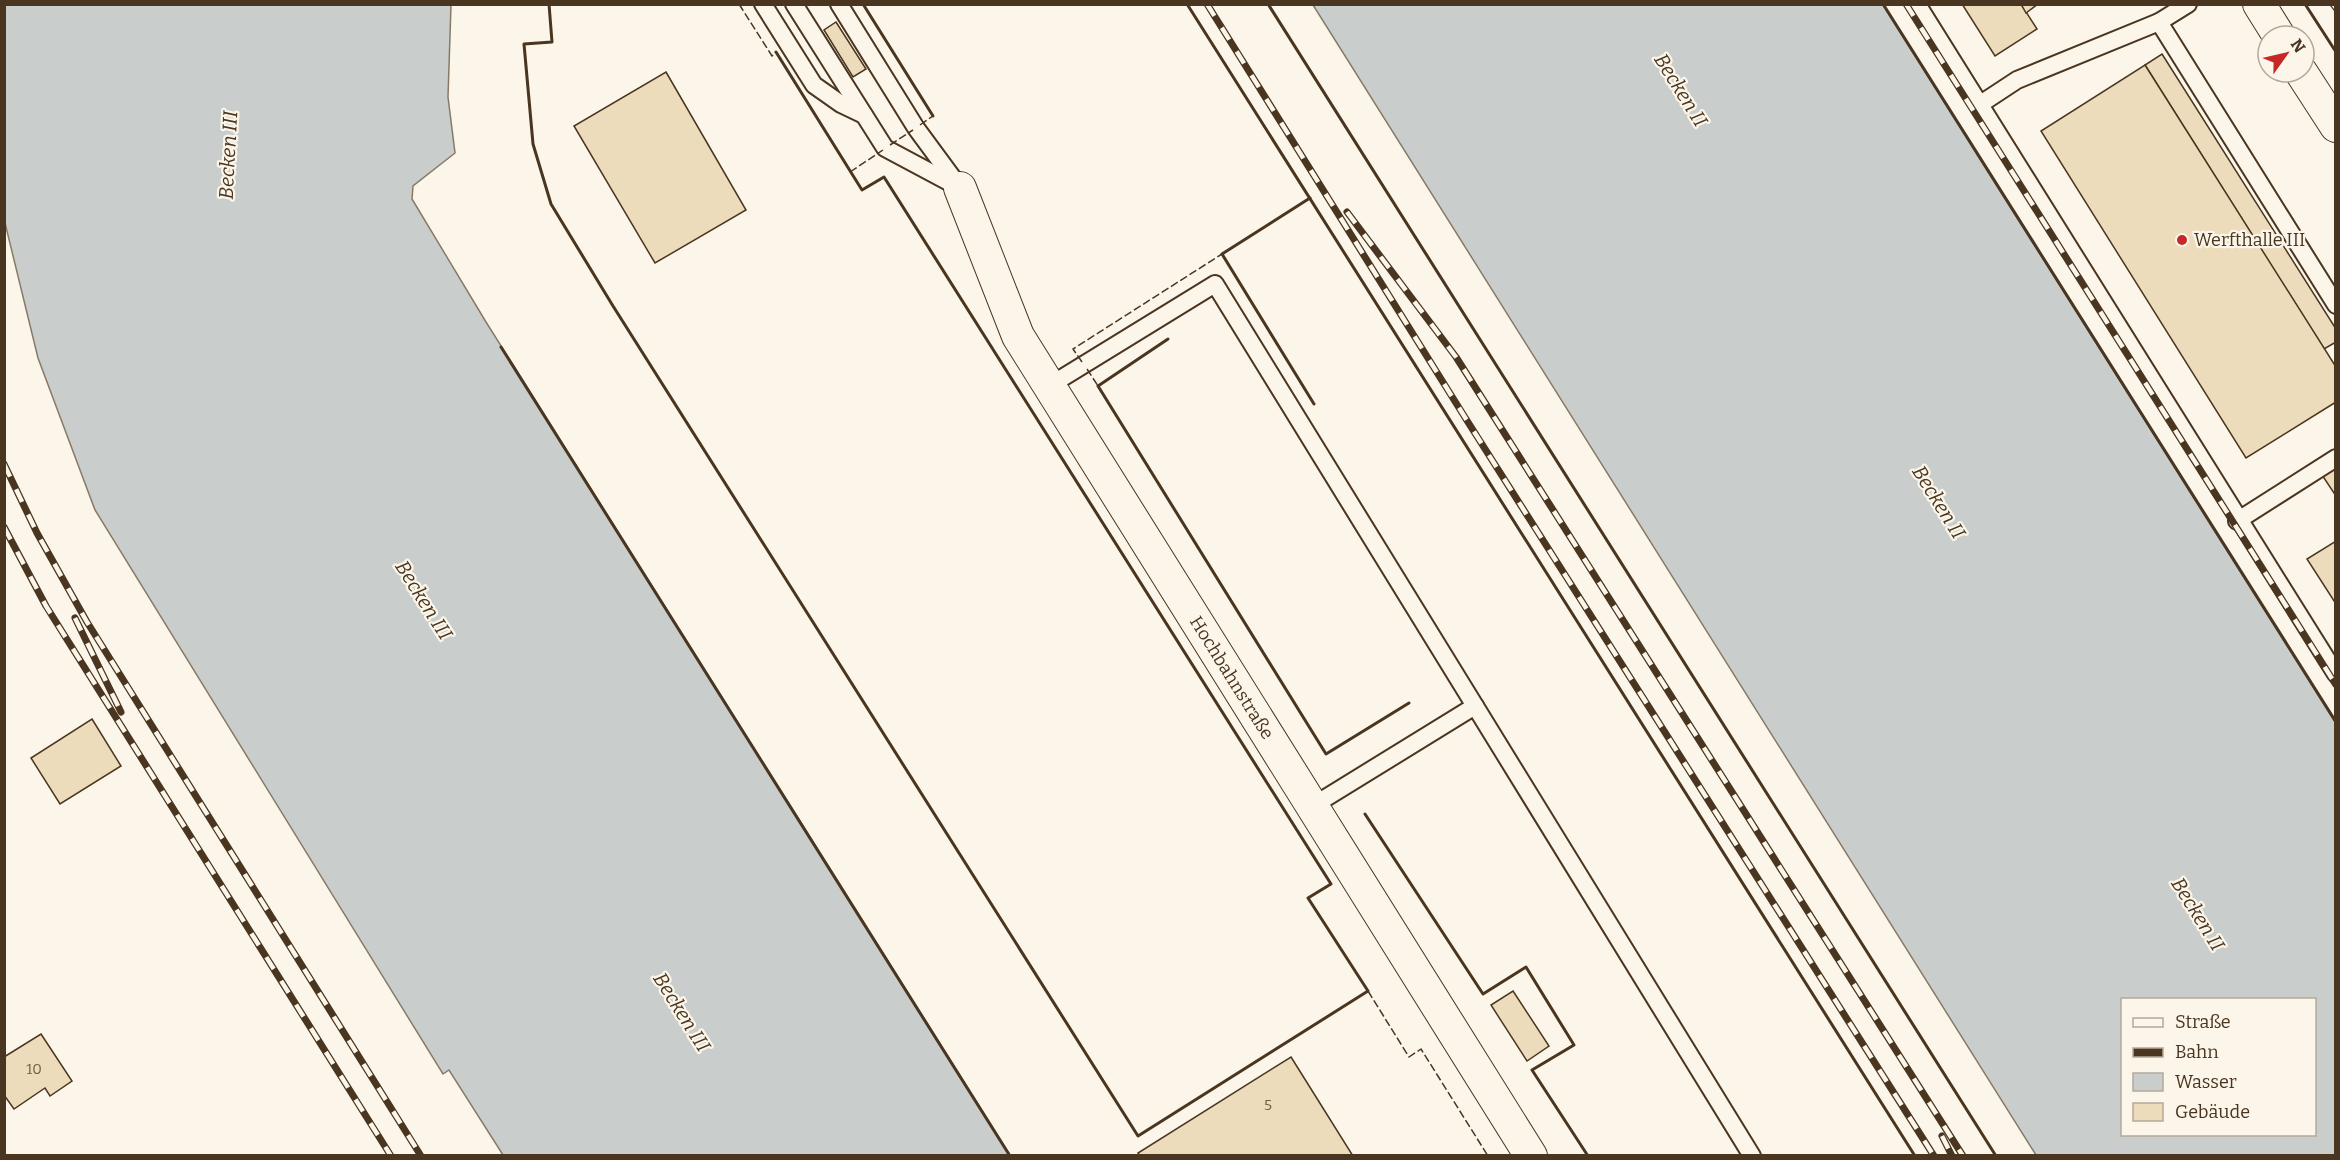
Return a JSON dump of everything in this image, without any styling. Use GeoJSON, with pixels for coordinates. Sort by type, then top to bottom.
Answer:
{"type":"FeatureCollection","features":[{"type":"Feature","properties":{"kind":"street"},"geometry":{"type":"LineString","coordinates":[[2259,4],[2272,24]]}},
{"type":"Feature","properties":{"kind":"street"},"geometry":{"type":"LineString","coordinates":[[2309,84],[2336,126]]}},
{"type":"Feature","properties":{"kind":"street","name":"Hochbahnstraße"},"geometry":{"type":"LineString","coordinates":[[960,188],[1018,336],[1531,1155]]}},
{"type":"Feature","properties":{"kind":"lane"},"geometry":{"type":"LineString","coordinates":[[763,4],[814,85],[841,104],[864,115]]}},
{"type":"Feature","properties":{"kind":"lane"},"geometry":{"type":"LineString","coordinates":[[794,4],[885,148],[960,188]]}},
{"type":"Feature","properties":{"kind":"lane"},"geometry":{"type":"LineString","coordinates":[[839,4],[916,128],[960,188]]}},
{"type":"Feature","properties":{"kind":"lane"},"geometry":{"type":"LineString","coordinates":[[1917,4],[2237,521],[2336,674]]}},
{"type":"Feature","properties":{"kind":"lane"},"geometry":{"type":"LineString","coordinates":[[1979,105],[2017,80],[2159,22],[2188,4]]}},
{"type":"Feature","properties":{"kind":"lane"},"geometry":{"type":"LineString","coordinates":[[2159,22],[2336,306]]}},
{"type":"Feature","properties":{"kind":"lane"},"geometry":{"type":"LineString","coordinates":[[1049,386],[1215,284],[1752,1155]]}},
{"type":"Feature","properties":{"kind":"lane"},"geometry":{"type":"LineString","coordinates":[[2237,521],[2336,458]]}},
{"type":"Feature","properties":{"kind":"lane"},"geometry":{"type":"LineString","coordinates":[[1311,807],[1475,706]]}},
{"type":"Feature","properties":{"kind":"water","name":"Becken III"},"geometry":{"type":"Polygon","coordinates":[[[4,5],[451,5],[448,97],[455,153],[413,186],[412,199],[486,322],[1010,1155],[503,1155],[449,1070],[443,1074],[95,510],[38,358],[5,223],[4,5]]]}},
{"type":"Feature","properties":{"kind":"water","name":"Becken II"},"geometry":{"type":"Polygon","coordinates":[[[1313,5],[1883,5],[2335,722],[2335,1155],[2036,1155],[1313,5]]]}},
{"type":"Feature","properties":{"kind":"building"},"geometry":{"type":"Polygon","coordinates":[[[1962,4],[2021,4],[2037,29],[1995,56],[1962,4]]]}},
{"type":"Feature","properties":{"kind":"building"},"geometry":{"type":"Polygon","coordinates":[[[2021,4],[2038,4],[2026,13],[2021,4]]]}},
{"type":"Feature","properties":{"kind":"building"},"geometry":{"type":"Polygon","coordinates":[[[836,22],[866,69],[853,77],[824,30],[836,22]]]}},
{"type":"Feature","properties":{"kind":"building"},"geometry":{"type":"Polygon","coordinates":[[[2162,54],[2336,329],[2336,342],[2324,349],[2145,65],[2162,54]]]}},
{"type":"Feature","properties":{"kind":"building","name":"Werfthalle III"},"geometry":{"type":"Polygon","coordinates":[[[2145,65],[2336,367],[2336,402],[2246,458],[2041,131],[2145,65]]]}},
{"type":"Feature","properties":{"kind":"building"},"geometry":{"type":"Polygon","coordinates":[[[666,72],[746,210],[655,263],[574,126],[666,72]]]}},
{"type":"Feature","properties":{"kind":"building"},"geometry":{"type":"Polygon","coordinates":[[[2336,462],[2336,496],[2320,472],[2336,462]]]}},
{"type":"Feature","properties":{"kind":"building"},"geometry":{"type":"Polygon","coordinates":[[[2336,541],[2336,604],[2307,559],[2336,541]]]}},
{"type":"Feature","properties":{"kind":"building"},"geometry":{"type":"Polygon","coordinates":[[[92,719],[121,766],[60,804],[31,758],[92,719]]]}},
{"type":"Feature","properties":{"kind":"building"},"geometry":{"type":"Polygon","coordinates":[[[1513,991],[1549,1046],[1527,1061],[1491,1005],[1513,991]]]}},
{"type":"Feature","properties":{"kind":"building"},"geometry":{"type":"Polygon","coordinates":[[[41,1034],[72,1081],[50,1096],[45,1088],[14,1109],[4,1095],[4,1057],[41,1034]]]}},
{"type":"Feature","properties":{"kind":"building"},"geometry":{"type":"Polygon","coordinates":[[[1291,1057],[1353,1156],[1140,1156],[1138,1153],[1291,1057]]]}},
{"type":"Feature","properties":{"kind":"railway"},"geometry":{"type":"LineString","coordinates":[[1207,4],[1466,419],[1934,1156]]}},
{"type":"Feature","properties":{"kind":"railway"},"geometry":{"type":"LineString","coordinates":[[1906,4],[2336,685]]}},
{"type":"Feature","properties":{"kind":"railway"},"geometry":{"type":"LineString","coordinates":[[2333,4],[2336,8]]}},
{"type":"Feature","properties":{"kind":"railway"},"geometry":{"type":"LineString","coordinates":[[1347,212],[1456,357],[1963,1156]]}},
{"type":"Feature","properties":{"kind":"railway"},"geometry":{"type":"LineString","coordinates":[[4,464],[37,533],[87,622],[421,1156]]}},
{"type":"Feature","properties":{"kind":"railway"},"geometry":{"type":"LineString","coordinates":[[4,527],[46,606],[391,1156]]}},
{"type":"Feature","properties":{"kind":"railway"},"geometry":{"type":"LineString","coordinates":[[75,618],[121,712]]}},
{"type":"Feature","properties":{"kind":"railway"},"geometry":{"type":"LineString","coordinates":[[1942,1136],[1952,1156]]}},
{"type":"Feature","properties":{"kind":"fence"},"geometry":{"type":"LineString","coordinates":[[739,4],[772,56],[776,52]]}},
{"type":"Feature","properties":{"kind":"fence"},"geometry":{"type":"LineString","coordinates":[[920,125],[933,116]]}},
{"type":"Feature","properties":{"kind":"fence"},"geometry":{"type":"LineString","coordinates":[[890,145],[913,130]]}},
{"type":"Feature","properties":{"kind":"fence"},"geometry":{"type":"LineString","coordinates":[[850,172],[883,150]]}},
{"type":"Feature","properties":{"kind":"fence"},"geometry":{"type":"LineString","coordinates":[[1082,362],[1073,349],[1222,254]]}},
{"type":"Feature","properties":{"kind":"fence"},"geometry":{"type":"LineString","coordinates":[[1087,369],[1098,386]]}},
{"type":"Feature","properties":{"kind":"fence"},"geometry":{"type":"LineString","coordinates":[[1368,991],[1409,1057],[1421,1049],[1488,1156]]}},
{"type":"Feature","properties":{"kind":"wall"},"geometry":{"type":"LineString","coordinates":[[549,4],[552,42],[524,44],[533,144],[551,204],[613,306],[1138,1136],[1368,991],[1308,898],[1331,884],[884,177],[862,190],[776,52]]}},
{"type":"Feature","properties":{"kind":"wall"},"geometry":{"type":"LineString","coordinates":[[863,4],[933,116]]}},
{"type":"Feature","properties":{"kind":"wall"},"geometry":{"type":"LineString","coordinates":[[1187,4],[1915,1156]]}},
{"type":"Feature","properties":{"kind":"wall"},"geometry":{"type":"LineString","coordinates":[[1268,4],[1996,1156]]}},
{"type":"Feature","properties":{"kind":"wall"},"geometry":{"type":"LineString","coordinates":[[1883,4],[2336,722]]}},
{"type":"Feature","properties":{"kind":"wall"},"geometry":{"type":"LineString","coordinates":[[2305,4],[2336,52]]}},
{"type":"Feature","properties":{"kind":"wall"},"geometry":{"type":"LineString","coordinates":[[1310,198],[1222,254],[1314,404]]}},
{"type":"Feature","properties":{"kind":"wall"},"geometry":{"type":"LineString","coordinates":[[1168,339],[1098,386],[1326,754],[1409,703]]}},
{"type":"Feature","properties":{"kind":"wall"},"geometry":{"type":"LineString","coordinates":[[501,347],[1010,1156]]}},
{"type":"Feature","properties":{"kind":"wall"},"geometry":{"type":"LineString","coordinates":[[1365,814],[1483,994],[1526,967],[1574,1045],[1532,1070],[1588,1156]]}},
{"type":"Feature","properties":{"kind":"place","name":"Werfthalle III"},"geometry":{"type":"Point","coordinates":[2182,240]}}]}
